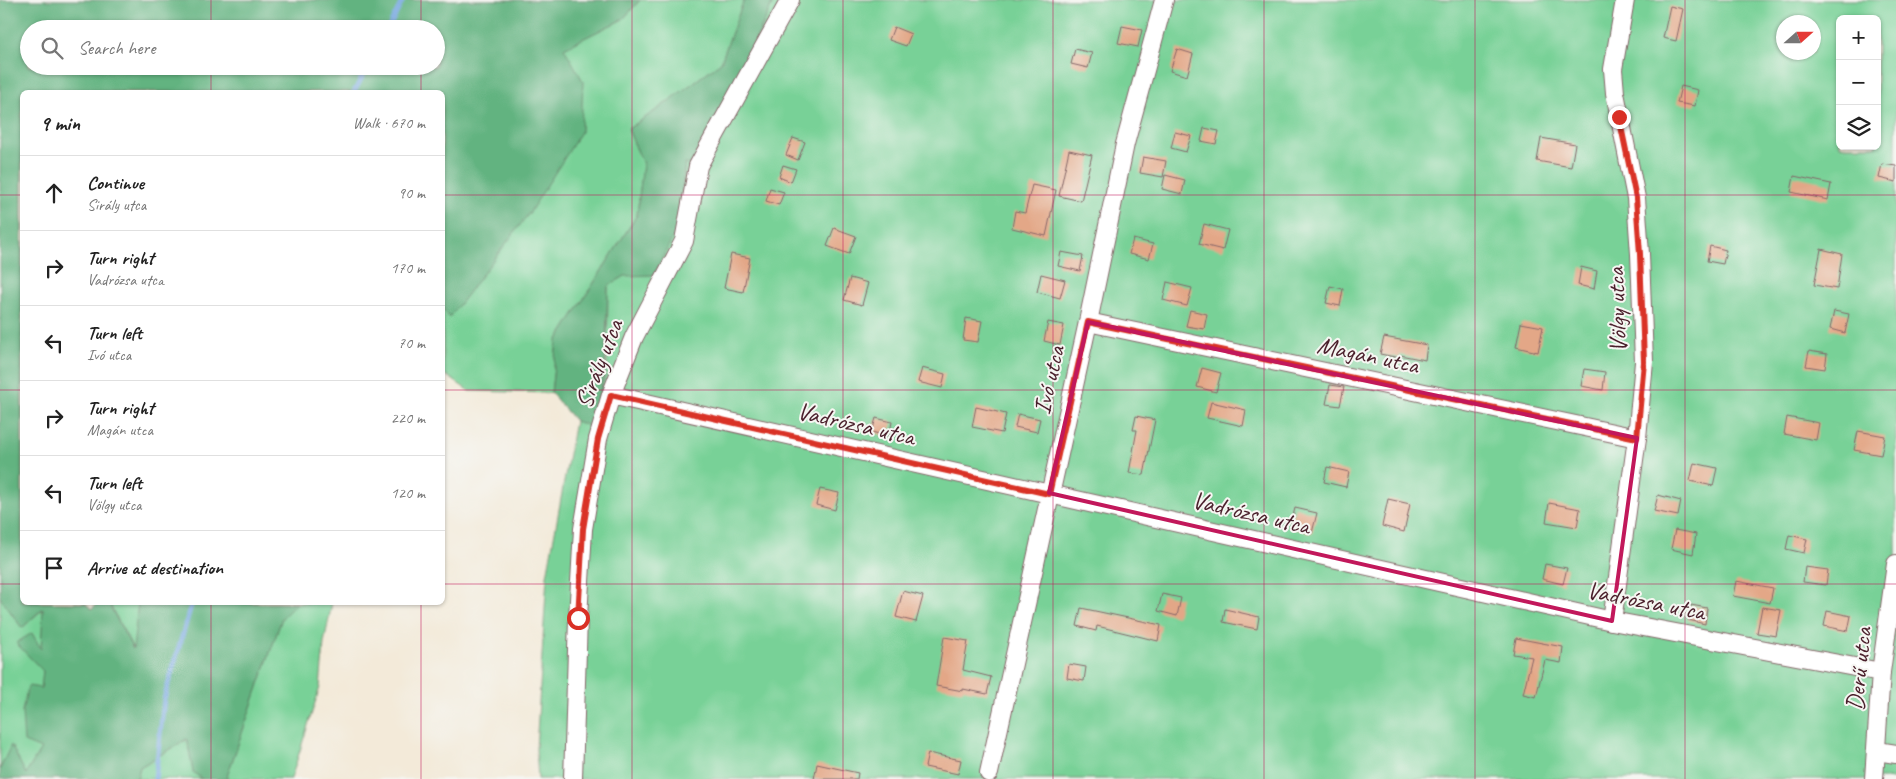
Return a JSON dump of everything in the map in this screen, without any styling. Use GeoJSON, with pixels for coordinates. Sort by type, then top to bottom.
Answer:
{"type":"FeatureCollection","features":[{"type":"Feature","properties":{"kind":"street","name":"Sirály utca"},"geometry":{"type":"LineString","coordinates":[[573,779],[583,529],[598,439],[611,395],[634,337],[684,241],[698,166],[790,0]]}},
{"type":"Feature","properties":{"kind":"street","name":"Ivó utca"},"geometry":{"type":"LineString","coordinates":[[988,774],[1088,322],[1125,144],[1164,0]]}},
{"type":"Feature","properties":{"kind":"street","name":"Völgy utca"},"geometry":{"type":"LineString","coordinates":[[1612,620],[1637,438],[1644,362],[1636,198],[1615,93],[1613,69],[1625,0]]}},
{"type":"Feature","properties":{"kind":"street","name":"Magán utca"},"geometry":{"type":"LineString","coordinates":[[1088,322],[1637,438]]}},
{"type":"Feature","properties":{"kind":"street","name":"Vadrózsa utca"},"geometry":{"type":"LineString","coordinates":[[611,395],[1612,620],[1881,672]]}},
{"type":"Feature","properties":{"kind":"street","name":"Derű utca"},"geometry":{"type":"LineString","coordinates":[[1874,779],[1881,672],[1896,564]]}},
{"type":"Feature","properties":{"kind":"street"},"geometry":{"type":"LineString","coordinates":[[1877,751],[1896,754]]}},
{"type":"Feature","properties":{"kind":"highlighted area"},"geometry":{"type":"Polygon","coordinates":[[[1088,322],[1637,438],[1612,621],[1049,493],[1088,322]]]}},
{"type":"Feature","properties":{"kind":"green space"},"geometry":{"type":"Polygon","coordinates":[[[0,0],[640,0],[623,19],[564,48],[583,81],[581,132],[530,212],[449,318],[445,312],[445,90],[20,90],[20,605],[87,605],[92,609],[95,605],[112,605],[111,608],[133,649],[138,605],[295,605],[282,618],[226,779],[202,779],[193,772],[187,739],[140,767],[137,779],[0,779],[0,769],[11,745],[26,774],[41,749],[24,742],[22,711],[28,686],[41,688],[43,671],[16,643],[32,633],[41,649],[43,608],[22,628],[0,597],[0,0]]]}},
{"type":"Feature","properties":{"kind":"green space"},"geometry":{"type":"Polygon","coordinates":[[[640,0],[744,0],[721,62],[628,129],[643,164],[637,215],[557,341],[551,393],[469,391],[445,374],[445,312],[448,317],[583,81],[563,48],[623,19],[640,0]]]}},
{"type":"Feature","properties":{"kind":"green space"},"geometry":{"type":"Polygon","coordinates":[[[744,0],[774,0],[698,166],[685,164],[677,229],[654,275],[625,276],[608,286],[605,371],[591,427],[575,421],[551,393],[557,341],[637,215],[643,164],[628,129],[721,62],[744,0]]]}},
{"type":"Feature","properties":{"kind":"green space"},"geometry":{"type":"Polygon","coordinates":[[[774,0],[1896,0],[1896,779],[538,779],[536,749],[547,576],[575,421],[591,426],[607,368],[608,286],[625,276],[677,229],[685,164],[747,61],[774,0]]]}},
{"type":"Feature","properties":{"kind":"green space"},"geometry":{"type":"Polygon","coordinates":[[[0,597],[22,628],[44,608],[41,650],[43,671],[41,749],[26,774],[11,746],[0,769],[0,597]]]}},
{"type":"Feature","properties":{"kind":"green space"},"geometry":{"type":"Polygon","coordinates":[[[112,605],[138,605],[134,650],[112,605]]]}},
{"type":"Feature","properties":{"kind":"green space"},"geometry":{"type":"Polygon","coordinates":[[[295,605],[332,605],[324,643],[320,687],[291,779],[226,779],[282,618],[295,605]]]}},
{"type":"Feature","properties":{"kind":"green space"},"geometry":{"type":"Polygon","coordinates":[[[188,739],[193,772],[202,779],[137,779],[140,767],[188,739]]]}},
{"type":"Feature","properties":{"kind":"building"},"geometry":{"type":"Polygon","coordinates":[[[1670,6],[1683,9],[1676,41],[1663,38],[1670,6]]]}},
{"type":"Feature","properties":{"kind":"building"},"geometry":{"type":"Polygon","coordinates":[[[1122,26],[1142,30],[1138,47],[1118,43],[1122,26]]]}},
{"type":"Feature","properties":{"kind":"building"},"geometry":{"type":"Polygon","coordinates":[[[894,27],[911,34],[906,46],[889,40],[894,27]]]}},
{"type":"Feature","properties":{"kind":"building"},"geometry":{"type":"Polygon","coordinates":[[[1075,49],[1092,53],[1088,68],[1071,64],[1075,49]]]}},
{"type":"Feature","properties":{"kind":"building"},"geometry":{"type":"Polygon","coordinates":[[[1177,49],[1193,54],[1187,76],[1170,71],[1177,49]]]}},
{"type":"Feature","properties":{"kind":"building"},"geometry":{"type":"Polygon","coordinates":[[[1681,86],[1698,90],[1695,106],[1677,103],[1681,86]]]}},
{"type":"Feature","properties":{"kind":"building"},"geometry":{"type":"Polygon","coordinates":[[[1204,128],[1219,131],[1216,144],[1201,141],[1204,128]]]}},
{"type":"Feature","properties":{"kind":"building"},"geometry":{"type":"Polygon","coordinates":[[[1175,132],[1191,136],[1186,152],[1171,148],[1175,132]]]}},
{"type":"Feature","properties":{"kind":"building"},"geometry":{"type":"Polygon","coordinates":[[[793,138],[805,142],[798,160],[786,155],[793,138]]]}},
{"type":"Feature","properties":{"kind":"building"},"geometry":{"type":"Polygon","coordinates":[[[1541,138],[1575,144],[1571,167],[1537,161],[1541,138]]]}},
{"type":"Feature","properties":{"kind":"building"},"geometry":{"type":"Polygon","coordinates":[[[1069,150],[1092,155],[1081,201],[1059,196],[1069,150]]]}},
{"type":"Feature","properties":{"kind":"building"},"geometry":{"type":"Polygon","coordinates":[[[1143,157],[1166,161],[1163,177],[1140,173],[1143,157]]]}},
{"type":"Feature","properties":{"kind":"building"},"geometry":{"type":"Polygon","coordinates":[[[1882,164],[1896,166],[1896,182],[1879,178],[1882,164]]]}},
{"type":"Feature","properties":{"kind":"building"},"geometry":{"type":"Polygon","coordinates":[[[783,165],[796,169],[791,182],[779,177],[783,165]]]}},
{"type":"Feature","properties":{"kind":"building"},"geometry":{"type":"Polygon","coordinates":[[[1165,175],[1185,180],[1182,194],[1162,189],[1165,175]]]}},
{"type":"Feature","properties":{"kind":"building"},"geometry":{"type":"Polygon","coordinates":[[[1794,176],[1831,184],[1828,200],[1791,192],[1794,176]]]}},
{"type":"Feature","properties":{"kind":"building"},"geometry":{"type":"Polygon","coordinates":[[[1032,185],[1056,190],[1046,236],[1012,228],[1015,211],[1025,213],[1032,185]]]}},
{"type":"Feature","properties":{"kind":"building"},"geometry":{"type":"Polygon","coordinates":[[[770,188],[784,192],[779,205],[766,201],[770,188]]]}},
{"type":"Feature","properties":{"kind":"building"},"geometry":{"type":"Polygon","coordinates":[[[1204,224],[1228,230],[1223,250],[1199,244],[1204,224]]]}},
{"type":"Feature","properties":{"kind":"building"},"geometry":{"type":"Polygon","coordinates":[[[834,228],[856,236],[849,254],[827,246],[834,228]]]}},
{"type":"Feature","properties":{"kind":"building"},"geometry":{"type":"Polygon","coordinates":[[[1133,239],[1153,244],[1149,259],[1129,254],[1133,239]]]}},
{"type":"Feature","properties":{"kind":"building"},"geometry":{"type":"Polygon","coordinates":[[[1710,246],[1726,250],[1723,264],[1707,261],[1710,246]]]}},
{"type":"Feature","properties":{"kind":"building"},"geometry":{"type":"Polygon","coordinates":[[[1821,249],[1842,254],[1837,289],[1814,285],[1821,249]]]}},
{"type":"Feature","properties":{"kind":"building"},"geometry":{"type":"Polygon","coordinates":[[[1061,252],[1083,256],[1080,271],[1058,266],[1061,252]]]}},
{"type":"Feature","properties":{"kind":"building"},"geometry":{"type":"Polygon","coordinates":[[[731,254],[750,258],[743,292],[724,288],[731,254]]]}},
{"type":"Feature","properties":{"kind":"building"},"geometry":{"type":"Polygon","coordinates":[[[1581,267],[1597,271],[1594,289],[1578,285],[1581,267]]]}},
{"type":"Feature","properties":{"kind":"building"},"geometry":{"type":"Polygon","coordinates":[[[1041,274],[1065,280],[1060,298],[1037,292],[1041,274]]]}},
{"type":"Feature","properties":{"kind":"building"},"geometry":{"type":"Polygon","coordinates":[[[850,278],[868,283],[862,305],[844,300],[850,278]]]}},
{"type":"Feature","properties":{"kind":"building"},"geometry":{"type":"Polygon","coordinates":[[[1167,282],[1192,288],[1187,306],[1163,300],[1167,282]]]}},
{"type":"Feature","properties":{"kind":"building"},"geometry":{"type":"Polygon","coordinates":[[[1330,286],[1343,289],[1340,306],[1326,303],[1330,286]]]}},
{"type":"Feature","properties":{"kind":"building"},"geometry":{"type":"Polygon","coordinates":[[[1190,310],[1207,314],[1204,329],[1186,326],[1190,310]]]}},
{"type":"Feature","properties":{"kind":"building"},"geometry":{"type":"Polygon","coordinates":[[[1834,311],[1849,314],[1845,333],[1830,329],[1834,311]]]}},
{"type":"Feature","properties":{"kind":"building"},"geometry":{"type":"Polygon","coordinates":[[[966,318],[982,321],[978,342],[963,340],[966,318]]]}},
{"type":"Feature","properties":{"kind":"building"},"geometry":{"type":"Polygon","coordinates":[[[1048,322],[1064,325],[1060,345],[1044,341],[1048,322]]]}},
{"type":"Feature","properties":{"kind":"building"},"geometry":{"type":"Polygon","coordinates":[[[1521,323],[1543,327],[1538,352],[1516,347],[1521,323]]]}},
{"type":"Feature","properties":{"kind":"building"},"geometry":{"type":"Polygon","coordinates":[[[1384,337],[1427,345],[1425,360],[1400,355],[1400,358],[1380,354],[1384,337]]]}},
{"type":"Feature","properties":{"kind":"building"},"geometry":{"type":"Polygon","coordinates":[[[1809,351],[1827,354],[1825,369],[1806,366],[1809,351]]]}},
{"type":"Feature","properties":{"kind":"building"},"geometry":{"type":"Polygon","coordinates":[[[922,368],[945,374],[942,388],[918,382],[922,368]]]}},
{"type":"Feature","properties":{"kind":"building"},"geometry":{"type":"Polygon","coordinates":[[[1202,368],[1221,373],[1216,392],[1197,387],[1202,368]]]}},
{"type":"Feature","properties":{"kind":"building"},"geometry":{"type":"Polygon","coordinates":[[[1584,369],[1605,372],[1603,390],[1581,386],[1584,369]]]}},
{"type":"Feature","properties":{"kind":"building"},"geometry":{"type":"Polygon","coordinates":[[[1330,385],[1344,387],[1340,406],[1326,404],[1330,385]]]}},
{"type":"Feature","properties":{"kind":"building"},"geometry":{"type":"Polygon","coordinates":[[[1211,402],[1246,410],[1243,426],[1207,418],[1211,402]]]}},
{"type":"Feature","properties":{"kind":"building"},"geometry":{"type":"Polygon","coordinates":[[[976,407],[1006,414],[1002,433],[972,427],[976,407]]]}},
{"type":"Feature","properties":{"kind":"building"},"geometry":{"type":"Polygon","coordinates":[[[1018,414],[1040,419],[1037,432],[1015,427],[1018,414]]]}},
{"type":"Feature","properties":{"kind":"building"},"geometry":{"type":"Polygon","coordinates":[[[1136,416],[1155,420],[1144,475],[1129,473],[1137,430],[1133,430],[1136,416]]]}},
{"type":"Feature","properties":{"kind":"building"},"geometry":{"type":"Polygon","coordinates":[[[1787,417],[1819,423],[1816,440],[1784,434],[1787,417]]]}},
{"type":"Feature","properties":{"kind":"building"},"geometry":{"type":"Polygon","coordinates":[[[876,418],[892,422],[889,437],[872,432],[876,418]]]}},
{"type":"Feature","properties":{"kind":"building"},"geometry":{"type":"Polygon","coordinates":[[[1858,431],[1885,436],[1881,455],[1854,450],[1858,431]]]}},
{"type":"Feature","properties":{"kind":"building"},"geometry":{"type":"Polygon","coordinates":[[[1694,463],[1717,468],[1713,486],[1690,481],[1694,463]]]}},
{"type":"Feature","properties":{"kind":"building"},"geometry":{"type":"Polygon","coordinates":[[[1327,467],[1349,472],[1346,487],[1324,482],[1327,467]]]}},
{"type":"Feature","properties":{"kind":"building"},"geometry":{"type":"Polygon","coordinates":[[[820,489],[839,493],[835,510],[816,505],[820,489]]]}},
{"type":"Feature","properties":{"kind":"building"},"geometry":{"type":"Polygon","coordinates":[[[1658,495],[1681,501],[1678,516],[1654,511],[1658,495]]]}},
{"type":"Feature","properties":{"kind":"building"},"geometry":{"type":"Polygon","coordinates":[[[1388,499],[1410,504],[1404,532],[1382,526],[1388,499]]]}},
{"type":"Feature","properties":{"kind":"building"},"geometry":{"type":"Polygon","coordinates":[[[1549,503],[1580,509],[1577,527],[1546,522],[1549,503]]]}},
{"type":"Feature","properties":{"kind":"building"},"geometry":{"type":"Polygon","coordinates":[[[1295,508],[1317,513],[1312,533],[1290,528],[1295,508]]]}},
{"type":"Feature","properties":{"kind":"building"},"geometry":{"type":"Polygon","coordinates":[[[1675,530],[1696,534],[1693,554],[1671,549],[1675,530]]]}},
{"type":"Feature","properties":{"kind":"building"},"geometry":{"type":"Polygon","coordinates":[[[1789,535],[1807,539],[1804,553],[1786,549],[1789,535]]]}},
{"type":"Feature","properties":{"kind":"building"},"geometry":{"type":"Polygon","coordinates":[[[1545,564],[1567,568],[1563,584],[1542,579],[1545,564]]]}},
{"type":"Feature","properties":{"kind":"building"},"geometry":{"type":"Polygon","coordinates":[[[1805,567],[1828,570],[1826,585],[1803,582],[1805,567]]]}},
{"type":"Feature","properties":{"kind":"building"},"geometry":{"type":"Polygon","coordinates":[[[1736,581],[1773,588],[1770,603],[1733,596],[1736,581]]]}},
{"type":"Feature","properties":{"kind":"building"},"geometry":{"type":"Polygon","coordinates":[[[903,591],[923,596],[916,622],[896,617],[903,591]]]}},
{"type":"Feature","properties":{"kind":"building"},"geometry":{"type":"Polygon","coordinates":[[[1162,594],[1181,598],[1177,616],[1158,611],[1162,594]]]}},
{"type":"Feature","properties":{"kind":"building"},"geometry":{"type":"Polygon","coordinates":[[[1691,605],[1707,608],[1705,624],[1688,620],[1691,605]]]}},
{"type":"Feature","properties":{"kind":"building"},"geometry":{"type":"Polygon","coordinates":[[[1762,607],[1781,610],[1776,636],[1757,633],[1762,607]]]}},
{"type":"Feature","properties":{"kind":"building"},"geometry":{"type":"Polygon","coordinates":[[[1081,608],[1161,625],[1158,641],[1097,626],[1096,631],[1077,626],[1081,608]]]}},
{"type":"Feature","properties":{"kind":"building"},"geometry":{"type":"Polygon","coordinates":[[[1225,609],[1259,617],[1257,629],[1223,622],[1225,609]]]}},
{"type":"Feature","properties":{"kind":"building"},"geometry":{"type":"Polygon","coordinates":[[[1827,611],[1851,616],[1848,631],[1824,626],[1827,611]]]}},
{"type":"Feature","properties":{"kind":"building"},"geometry":{"type":"Polygon","coordinates":[[[944,637],[968,641],[963,670],[991,677],[987,694],[936,686],[944,637]]]}},
{"type":"Feature","properties":{"kind":"building"},"geometry":{"type":"Polygon","coordinates":[[[1516,638],[1563,647],[1561,663],[1545,660],[1536,697],[1523,694],[1532,657],[1513,654],[1516,638]]]}},
{"type":"Feature","properties":{"kind":"building"},"geometry":{"type":"Polygon","coordinates":[[[1069,664],[1086,667],[1084,681],[1067,678],[1069,664]]]}},
{"type":"Feature","properties":{"kind":"building"},"geometry":{"type":"Polygon","coordinates":[[[928,753],[961,760],[958,774],[925,767],[928,753]]]}},
{"type":"Feature","properties":{"kind":"building"},"geometry":{"type":"Polygon","coordinates":[[[817,764],[858,773],[857,779],[814,779],[817,764]]]}},
{"type":"Feature","properties":{"kind":"waterway"},"geometry":{"type":"LineString","coordinates":[[393,20],[403,0]]}},
{"type":"Feature","properties":{"kind":"waterway"},"geometry":{"type":"LineString","coordinates":[[355,90],[363,75]]}},
{"type":"Feature","properties":{"kind":"waterway"},"geometry":{"type":"LineString","coordinates":[[155,779],[164,699],[191,605]]}},
{"type":"Feature","properties":{"kind":"route"},"geometry":{"type":"LineString","coordinates":[[578,618],[583,529],[598,439],[611,395],[1049,494],[1088,322],[1637,438],[1644,362],[1640,254],[1636,198],[1619,117]]}}]}
